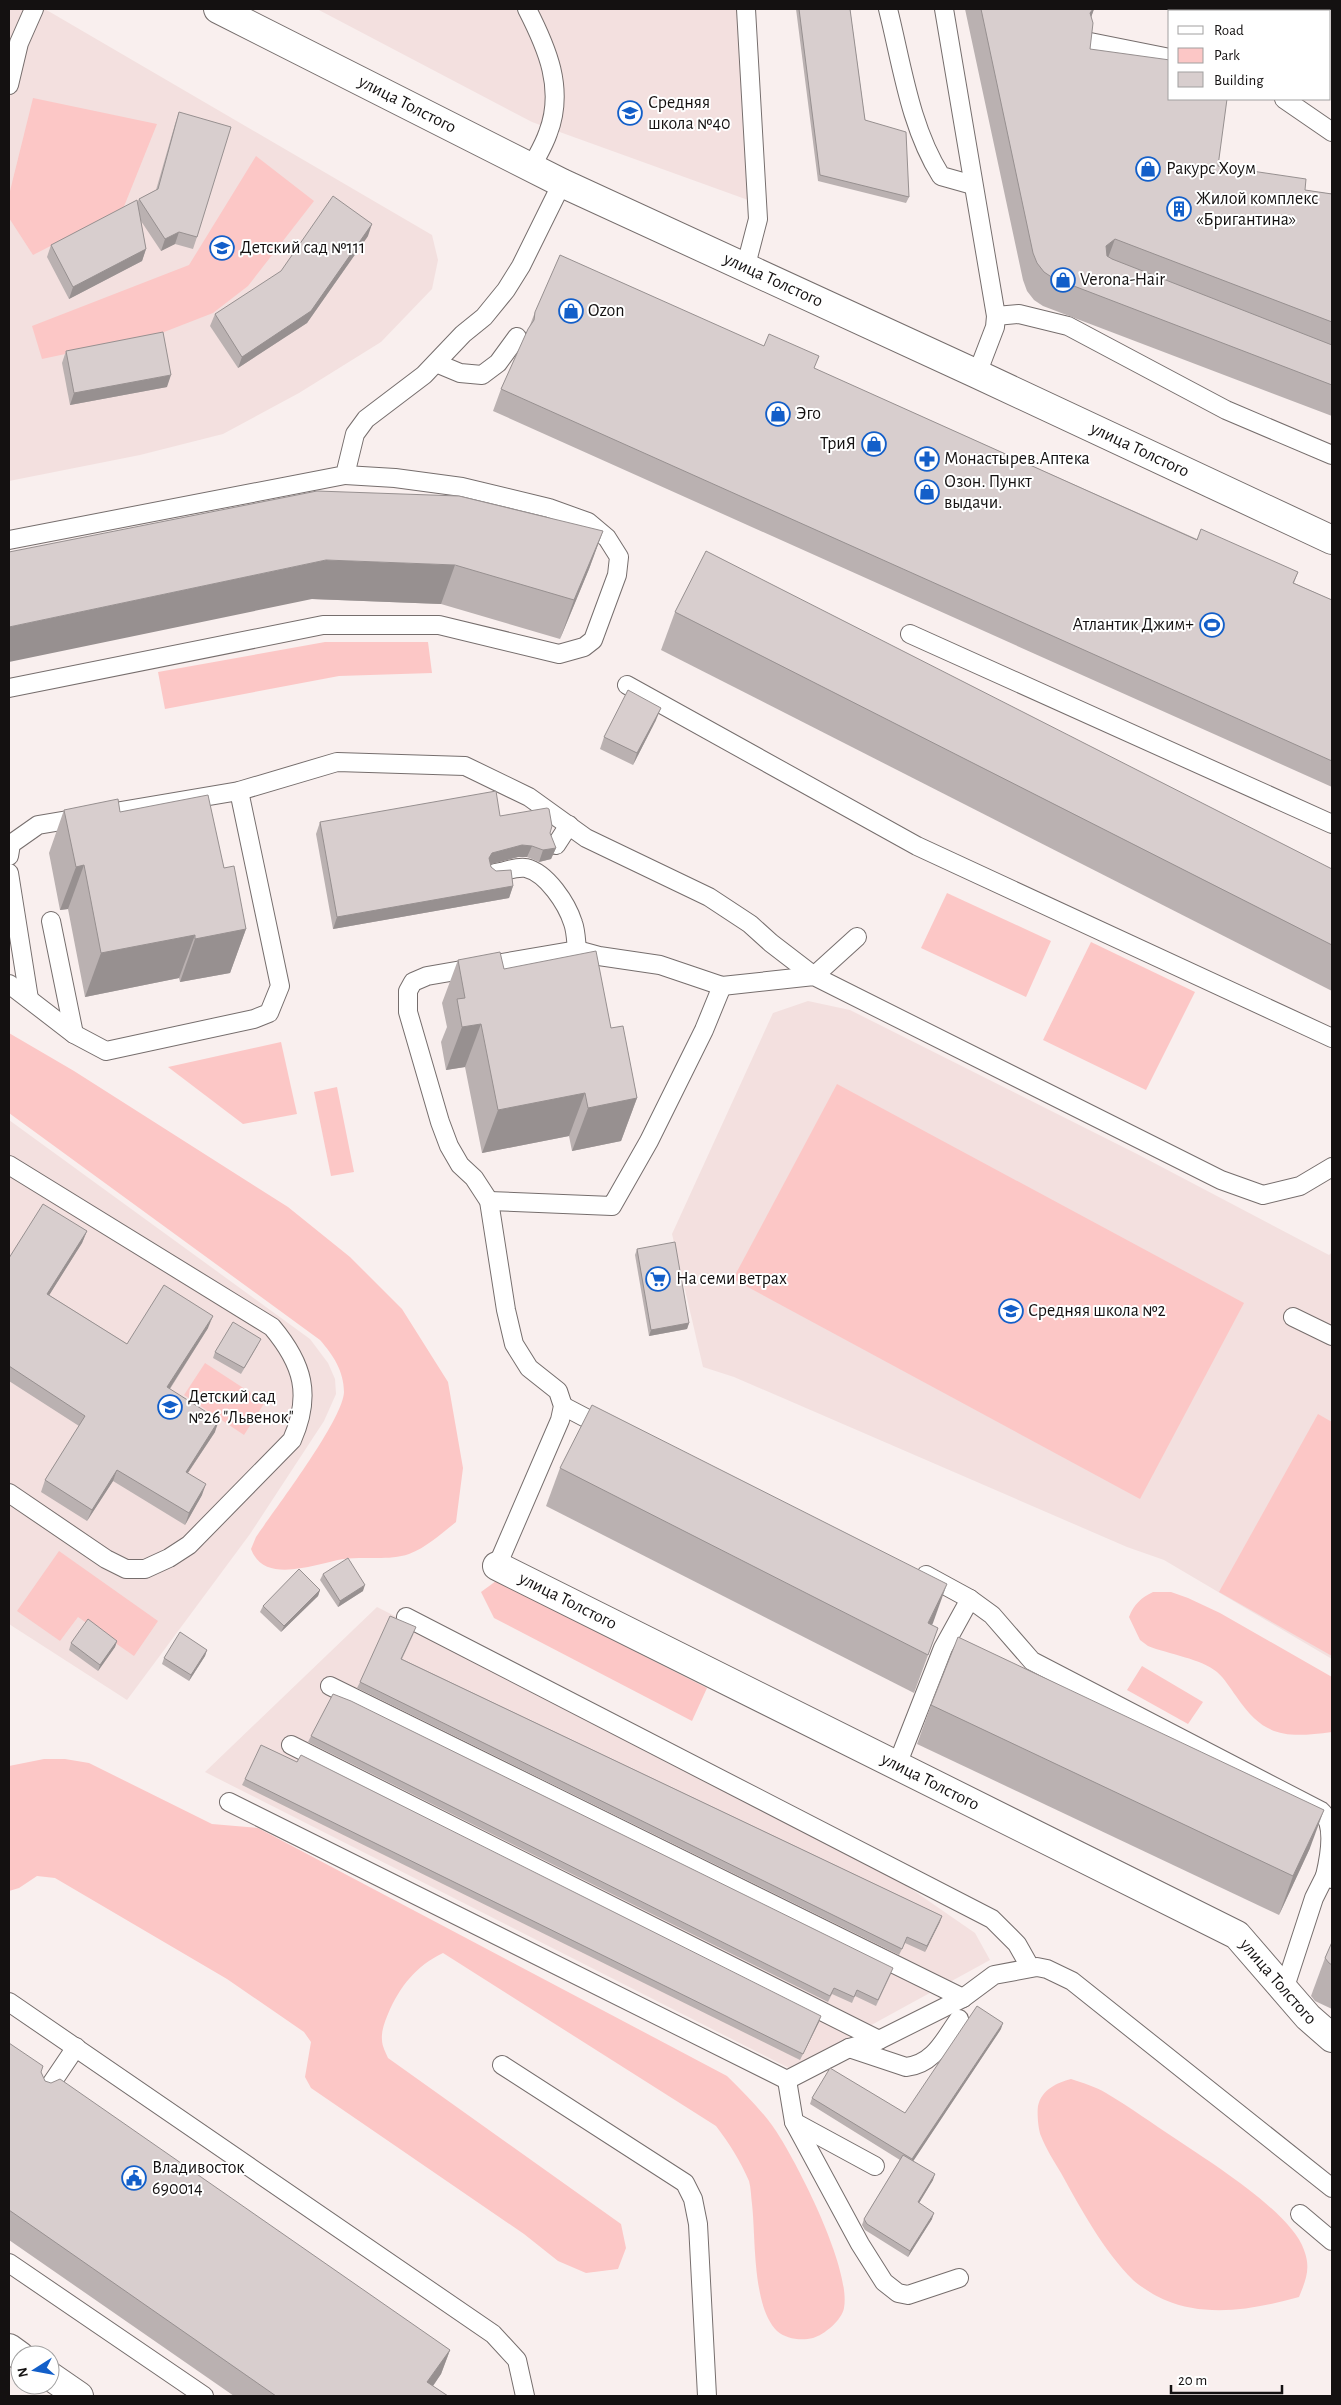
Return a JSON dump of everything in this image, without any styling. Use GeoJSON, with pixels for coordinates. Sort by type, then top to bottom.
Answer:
{"type":"FeatureCollection","features":[{"type":"Feature","properties":{"kind":"main road","name":"улица Толстого"},"geometry":{"type":"LineString","coordinates":[[218,9],[562,183],[1332,540]]}},
{"type":"Feature","properties":{"kind":"main road","name":"улица Толстого"},"geometry":{"type":"LineString","coordinates":[[497,1566],[1237,1935],[1308,2017],[1332,2038]]}},
{"type":"Feature","properties":{"kind":"main road"},"geometry":{"type":"LineString","coordinates":[[60,2383],[79,2396]]}},
{"type":"Feature","properties":{"kind":"lane"},"geometry":{"type":"LineString","coordinates":[[9,85],[14,44],[34,9]]}},
{"type":"Feature","properties":{"kind":"lane"},"geometry":{"type":"LineString","coordinates":[[527,9],[541,36],[552,66],[556,95],[549,133],[531,168]]}},
{"type":"Feature","properties":{"kind":"lane"},"geometry":{"type":"LineString","coordinates":[[745,268],[758,219],[746,9]]}},
{"type":"Feature","properties":{"kind":"lane"},"geometry":{"type":"LineString","coordinates":[[888,9],[915,120],[930,159],[941,176],[973,185]]}},
{"type":"Feature","properties":{"kind":"lane"},"geometry":{"type":"LineString","coordinates":[[944,9],[996,316],[995,327],[977,374]]}},
{"type":"Feature","properties":{"kind":"lane"},"geometry":{"type":"LineString","coordinates":[[1090,42],[1168,58]]}},
{"type":"Feature","properties":{"kind":"lane"},"geometry":{"type":"LineString","coordinates":[[1285,100],[1332,132]]}},
{"type":"Feature","properties":{"kind":"lane"},"geometry":{"type":"LineString","coordinates":[[345,475],[355,434],[366,419],[424,375],[484,317],[506,290],[521,266],[562,183]]}},
{"type":"Feature","properties":{"kind":"lane"},"geometry":{"type":"LineString","coordinates":[[996,316],[1019,314],[1068,326],[1226,410],[1332,455]]}},
{"type":"Feature","properties":{"kind":"lane"},"geometry":{"type":"LineString","coordinates":[[436,363],[460,373],[482,375],[498,363],[516,336]]}},
{"type":"Feature","properties":{"kind":"lane"},"geometry":{"type":"LineString","coordinates":[[9,540],[345,475],[395,478],[462,487],[549,508],[588,522],[607,538],[619,557],[617,575],[592,640],[584,647],[559,654],[439,625],[322,625],[9,688]]}},
{"type":"Feature","properties":{"kind":"lane"},"geometry":{"type":"LineString","coordinates":[[910,634],[1332,824]]}},
{"type":"Feature","properties":{"kind":"lane"},"geometry":{"type":"LineString","coordinates":[[627,685],[917,846],[1332,1038]]}},
{"type":"Feature","properties":{"kind":"lane"},"geometry":{"type":"LineString","coordinates":[[9,856],[11,844],[38,825],[240,791],[337,762],[465,766],[529,797],[586,838],[708,897],[750,924],[770,943],[814,976],[1221,1180],[1263,1195],[1300,1186],[1332,1167]]}},
{"type":"Feature","properties":{"kind":"lane"},"geometry":{"type":"LineString","coordinates":[[9,984],[74,1034],[106,1051],[254,1019],[269,1013],[280,986],[240,791]]}},
{"type":"Feature","properties":{"kind":"lane"},"geometry":{"type":"LineString","coordinates":[[556,845],[569,825]]}},
{"type":"Feature","properties":{"kind":"lane"},"geometry":{"type":"LineString","coordinates":[[495,873],[522,868],[528,869],[546,881],[562,901],[574,924],[577,950]]}},
{"type":"Feature","properties":{"kind":"lane"},"geometry":{"type":"LineString","coordinates":[[9,873],[29,999]]}},
{"type":"Feature","properties":{"kind":"lane"},"geometry":{"type":"LineString","coordinates":[[50,921],[74,1034]]}},
{"type":"Feature","properties":{"kind":"lane"},"geometry":{"type":"LineString","coordinates":[[497,1566],[560,1420],[563,1406],[558,1391],[529,1368],[514,1344],[506,1310],[489,1201],[474,1178],[460,1165],[446,1138],[408,1012],[408,991],[413,982],[426,976],[577,950],[599,956],[660,965],[722,986],[814,976],[857,937]]}},
{"type":"Feature","properties":{"kind":"lane"},"geometry":{"type":"LineString","coordinates":[[489,1201],[612,1206],[657,1124],[704,1030],[722,986]]}},
{"type":"Feature","properties":{"kind":"lane"},"geometry":{"type":"LineString","coordinates":[[9,1165],[272,1327],[286,1344],[297,1364],[303,1382],[303,1401],[301,1420],[292,1440],[189,1545],[170,1558],[145,1569],[126,1569],[106,1559],[9,1493]]}},
{"type":"Feature","properties":{"kind":"lane"},"geometry":{"type":"LineString","coordinates":[[1293,1317],[1332,1336]]}},
{"type":"Feature","properties":{"kind":"lane"},"geometry":{"type":"LineString","coordinates":[[563,1406],[620,1436]]}},
{"type":"Feature","properties":{"kind":"lane"},"geometry":{"type":"LineString","coordinates":[[915,1569],[970,1599],[992,1615],[1032,1661],[1325,1814],[1330,1836],[1328,1878],[1314,1898],[1284,1990]]}},
{"type":"Feature","properties":{"kind":"lane"},"geometry":{"type":"LineString","coordinates":[[897,1765],[944,1648],[970,1599]]}},
{"type":"Feature","properties":{"kind":"lane"},"geometry":{"type":"LineString","coordinates":[[406,1617],[992,1919],[1017,1944],[1030,1967]]}},
{"type":"Feature","properties":{"kind":"lane"},"geometry":{"type":"LineString","coordinates":[[330,1686],[963,1998]]}},
{"type":"Feature","properties":{"kind":"lane"},"geometry":{"type":"LineString","coordinates":[[291,1745],[879,2040]]}},
{"type":"Feature","properties":{"kind":"lane"},"geometry":{"type":"LineString","coordinates":[[229,1802],[787,2080]]}},
{"type":"Feature","properties":{"kind":"lane"},"geometry":{"type":"LineString","coordinates":[[787,2080],[848,2048],[879,2040],[963,1998],[994,1975],[1030,1967],[1047,1969],[1072,1982],[1332,2188]]}},
{"type":"Feature","properties":{"kind":"lane"},"geometry":{"type":"LineString","coordinates":[[9,2002],[493,2334],[517,2360],[525,2396]]}},
{"type":"Feature","properties":{"kind":"lane"},"geometry":{"type":"LineString","coordinates":[[848,2048],[906,2067],[916,2066],[932,2058],[959,2019]]}},
{"type":"Feature","properties":{"kind":"lane"},"geometry":{"type":"LineString","coordinates":[[43,2096],[76,2047]]}},
{"type":"Feature","properties":{"kind":"lane"},"geometry":{"type":"LineString","coordinates":[[502,2065],[685,2183],[693,2199],[698,2224],[707,2396]]}},
{"type":"Feature","properties":{"kind":"lane"},"geometry":{"type":"LineString","coordinates":[[787,2080],[794,2122],[860,2244],[884,2282],[898,2293],[908,2295],[959,2278]]}},
{"type":"Feature","properties":{"kind":"lane"},"geometry":{"type":"LineString","coordinates":[[794,2122],[875,2166]]}},
{"type":"Feature","properties":{"kind":"lane"},"geometry":{"type":"LineString","coordinates":[[1300,2214],[1332,2241]]}},
{"type":"Feature","properties":{"kind":"lane"},"geometry":{"type":"LineString","coordinates":[[9,2263],[204,2396]]}},
{"type":"Feature","properties":{"kind":"shaded area","name":"Детский сад №111"},"geometry":{"type":"Polygon","coordinates":[[[9,9],[44,9],[50,12],[432,235],[438,260],[432,289],[381,342],[299,393],[223,434],[140,455],[9,481],[9,9]]]}},
{"type":"Feature","properties":{"kind":"shaded area","name":"Средняя школа №40"},"geometry":{"type":"Polygon","coordinates":[[[317,9],[739,9],[748,200],[532,122],[317,9]]]}},
{"type":"Feature","properties":{"kind":"shaded area","name":"Средняя школа №2"},"geometry":{"type":"Polygon","coordinates":[[[808,1001],[850,1010],[1139,1155],[1329,1255],[1332,1252],[1332,1659],[1164,1560],[1127,1547],[734,1377],[703,1367],[672,1234],[773,1013],[808,1001]]]}},
{"type":"Feature","properties":{"kind":"shaded area","name":"Детский сад №26 \"Львенок\""},"geometry":{"type":"Polygon","coordinates":[[[9,1120],[310,1339],[328,1363],[335,1379],[336,1394],[324,1421],[250,1534],[127,1700],[9,1624],[9,1120]]]}},
{"type":"Feature","properties":{"kind":"shaded area"},"geometry":{"type":"Polygon","coordinates":[[[377,1607],[849,1846],[975,1933],[990,1960],[791,2069],[205,1772],[377,1607]]]}},
{"type":"Feature","properties":{"kind":"green space"},"geometry":{"type":"Polygon","coordinates":[[[33,98],[157,124],[123,209],[33,255],[9,218],[9,195],[33,98]]]}},
{"type":"Feature","properties":{"kind":"green space"},"geometry":{"type":"Polygon","coordinates":[[[256,156],[314,201],[248,286],[213,313],[159,334],[42,359],[32,326],[189,265],[256,156]]]}},
{"type":"Feature","properties":{"kind":"green space"},"geometry":{"type":"Polygon","coordinates":[[[325,642],[428,642],[432,673],[339,676],[165,709],[158,672],[325,642]]]}},
{"type":"Feature","properties":{"kind":"green space"},"geometry":{"type":"Polygon","coordinates":[[[947,893],[1051,941],[1026,997],[921,948],[947,893]]]}},
{"type":"Feature","properties":{"kind":"green space"},"geometry":{"type":"Polygon","coordinates":[[[1091,942],[1195,992],[1146,1090],[1043,1040],[1091,942]]]}},
{"type":"Feature","properties":{"kind":"green space"},"geometry":{"type":"Polygon","coordinates":[[[9,1033],[74,1071],[288,1207],[350,1257],[402,1309],[448,1382],[463,1468],[456,1522],[422,1548],[401,1556],[344,1559],[292,1569],[268,1567],[258,1560],[251,1549],[256,1537],[321,1443],[341,1405],[344,1384],[340,1370],[320,1340],[9,1113],[9,1033]]]}},
{"type":"Feature","properties":{"kind":"green space"},"geometry":{"type":"Polygon","coordinates":[[[281,1042],[297,1114],[243,1124],[168,1067],[281,1042]]]}},
{"type":"Feature","properties":{"kind":"green space"},"geometry":{"type":"Polygon","coordinates":[[[837,1084],[1244,1303],[1140,1499],[733,1279],[837,1084]]]}},
{"type":"Feature","properties":{"kind":"green space"},"geometry":{"type":"Polygon","coordinates":[[[337,1087],[354,1172],[331,1176],[314,1092],[337,1087]]]}},
{"type":"Feature","properties":{"kind":"green space"},"geometry":{"type":"Polygon","coordinates":[[[205,1363],[265,1402],[244,1435],[184,1395],[205,1363]]]}},
{"type":"Feature","properties":{"kind":"green space"},"geometry":{"type":"Polygon","coordinates":[[[1318,1414],[1332,1422],[1332,1656],[1219,1592],[1318,1414]]]}},
{"type":"Feature","properties":{"kind":"green space"},"geometry":{"type":"Polygon","coordinates":[[[59,1551],[158,1621],[134,1656],[78,1617],[60,1641],[17,1611],[59,1551]]]}},
{"type":"Feature","properties":{"kind":"green space"},"geometry":{"type":"Polygon","coordinates":[[[496,1581],[707,1688],[692,1721],[494,1618],[481,1592],[496,1581]]]}},
{"type":"Feature","properties":{"kind":"green space"},"geometry":{"type":"Polygon","coordinates":[[[1153,1592],[1171,1592],[1220,1613],[1332,1677],[1332,1732],[1302,1735],[1277,1732],[1256,1720],[1211,1667],[1148,1646],[1140,1640],[1129,1617],[1138,1602],[1153,1592]]]}},
{"type":"Feature","properties":{"kind":"green space"},"geometry":{"type":"Polygon","coordinates":[[[1142,1666],[1203,1702],[1188,1724],[1127,1690],[1142,1666]]]}},
{"type":"Feature","properties":{"kind":"green space"},"geometry":{"type":"Polygon","coordinates":[[[44,1759],[65,1759],[89,1763],[212,1824],[258,1828],[727,2076],[769,2122],[801,2174],[823,2222],[840,2270],[844,2291],[843,2313],[832,2326],[813,2338],[794,2339],[777,2331],[769,2320],[763,2306],[759,2289],[749,2181],[726,2139],[716,2126],[443,1953],[433,1958],[417,1971],[398,1994],[382,2034],[383,2045],[388,2058],[621,2224],[626,2248],[618,2269],[586,2273],[558,2261],[524,2234],[311,2088],[305,2077],[311,2042],[304,2032],[227,1979],[55,1878],[37,1876],[19,1888],[9,1891],[9,1766],[44,1759]]]}},
{"type":"Feature","properties":{"kind":"green space"},"geometry":{"type":"Polygon","coordinates":[[[1071,2079],[1102,2091],[1133,2110],[1228,2174],[1267,2204],[1296,2235],[1304,2250],[1307,2274],[1299,2297],[1249,2308],[1232,2310],[1198,2309],[1181,2306],[1161,2298],[1133,2280],[1112,2256],[1093,2229],[1040,2133],[1038,2106],[1040,2100],[1051,2088],[1071,2079]]]}},
{"type":"Feature","properties":{"kind":"building"},"geometry":{"type":"Polygon","coordinates":[[[799,9],[850,9],[865,120],[906,132],[909,197],[820,175],[799,9]]]}},
{"type":"Feature","properties":{"kind":"building"},"geometry":{"type":"Polygon","coordinates":[[[981,9],[1093,9],[1090,13],[1093,23],[1090,49],[1168,60],[1168,100],[1227,100],[1218,166],[1306,179],[1305,190],[1332,194],[1332,322],[1115,239],[1106,246],[1107,256],[1332,345],[1332,385],[1053,278],[1044,272],[1037,263],[1033,253],[981,9]]]}},
{"type":"Feature","properties":{"kind":"building"},"geometry":{"type":"Polygon","coordinates":[[[179,112],[231,127],[197,237],[179,232],[165,239],[139,199],[158,189],[179,112]]]}},
{"type":"Feature","properties":{"kind":"building"},"geometry":{"type":"Polygon","coordinates":[[[333,196],[372,224],[311,311],[242,357],[215,314],[281,271],[333,196]]]}},
{"type":"Feature","properties":{"kind":"building"},"geometry":{"type":"Polygon","coordinates":[[[137,200],[146,249],[73,287],[51,245],[137,200]]]}},
{"type":"Feature","properties":{"kind":"building"},"geometry":{"type":"Polygon","coordinates":[[[560,255],[764,346],[769,334],[819,356],[814,368],[1197,540],[1201,529],[1298,572],[1293,583],[1332,600],[1332,761],[501,389],[528,329],[534,320],[535,312],[560,255]]]}},
{"type":"Feature","properties":{"kind":"building"},"geometry":{"type":"Polygon","coordinates":[[[163,332],[171,375],[74,393],[66,351],[163,332]]]}},
{"type":"Feature","properties":{"kind":"building"},"geometry":{"type":"Polygon","coordinates":[[[317,491],[459,496],[603,531],[574,600],[455,565],[326,560],[9,627],[9,552],[317,491]]]}},
{"type":"Feature","properties":{"kind":"building"},"geometry":{"type":"Polygon","coordinates":[[[706,551],[1332,869],[1332,945],[675,612],[706,551]]]}},
{"type":"Feature","properties":{"kind":"building"},"geometry":{"type":"Polygon","coordinates":[[[628,690],[661,708],[637,753],[604,737],[628,690]]]}},
{"type":"Feature","properties":{"kind":"building"},"geometry":{"type":"Polygon","coordinates":[[[496,791],[500,816],[549,809],[552,826],[550,833],[556,848],[543,850],[522,845],[492,853],[489,858],[491,867],[496,871],[511,870],[513,886],[337,917],[320,822],[496,791]]]}},
{"type":"Feature","properties":{"kind":"building"},"geometry":{"type":"Polygon","coordinates":[[[208,795],[224,868],[234,866],[246,929],[195,939],[195,935],[101,953],[84,865],[76,867],[64,810],[118,799],[120,812],[208,795]]]}},
{"type":"Feature","properties":{"kind":"building"},"geometry":{"type":"Polygon","coordinates":[[[596,951],[611,1028],[623,1026],[637,1098],[588,1108],[585,1093],[498,1110],[481,1024],[462,1027],[457,999],[465,998],[458,960],[500,952],[504,969],[596,951]]]}},
{"type":"Feature","properties":{"kind":"building"},"geometry":{"type":"Polygon","coordinates":[[[43,1204],[87,1231],[47,1294],[127,1344],[164,1285],[213,1316],[167,1387],[219,1420],[186,1472],[206,1484],[189,1513],[117,1470],[92,1510],[45,1480],[85,1416],[9,1366],[9,1258],[43,1204]]]}},
{"type":"Feature","properties":{"kind":"building","name":"На семи ветрах"},"geometry":{"type":"Polygon","coordinates":[[[675,1242],[689,1323],[651,1330],[637,1249],[675,1242]]]}},
{"type":"Feature","properties":{"kind":"building"},"geometry":{"type":"Polygon","coordinates":[[[233,1322],[261,1339],[244,1368],[215,1352],[233,1322]]]}},
{"type":"Feature","properties":{"kind":"building"},"geometry":{"type":"Polygon","coordinates":[[[592,1405],[947,1584],[928,1623],[938,1628],[928,1655],[560,1468],[592,1405]]]}},
{"type":"Feature","properties":{"kind":"building"},"geometry":{"type":"Polygon","coordinates":[[[348,1558],[365,1585],[340,1601],[323,1574],[348,1558]]]}},
{"type":"Feature","properties":{"kind":"building"},"geometry":{"type":"Polygon","coordinates":[[[299,1569],[320,1590],[284,1626],[263,1606],[299,1569]]]}},
{"type":"Feature","properties":{"kind":"building"},"geometry":{"type":"Polygon","coordinates":[[[390,1616],[416,1627],[401,1659],[942,1916],[927,1946],[907,1937],[902,1949],[360,1682],[390,1616]]]}},
{"type":"Feature","properties":{"kind":"building"},"geometry":{"type":"Polygon","coordinates":[[[88,1619],[117,1641],[100,1665],[71,1643],[88,1619]]]}},
{"type":"Feature","properties":{"kind":"building"},"geometry":{"type":"Polygon","coordinates":[[[180,1632],[207,1650],[191,1675],[164,1658],[180,1632]]]}},
{"type":"Feature","properties":{"kind":"building"},"geometry":{"type":"Polygon","coordinates":[[[958,1637],[1324,1810],[1293,1876],[931,1705],[958,1637]]]}},
{"type":"Feature","properties":{"kind":"building"},"geometry":{"type":"Polygon","coordinates":[[[333,1694],[351,1701],[893,1968],[878,2000],[857,1990],[854,1997],[834,1988],[830,1996],[311,1736],[333,1694]]]}},
{"type":"Feature","properties":{"kind":"building"},"geometry":{"type":"Polygon","coordinates":[[[261,1745],[297,1762],[301,1755],[821,2016],[803,2054],[245,1779],[261,1745]]]}},
{"type":"Feature","properties":{"kind":"building"},"geometry":{"type":"Polygon","coordinates":[[[1332,1942],[1332,1965],[1325,1958],[1332,1942]]]}},
{"type":"Feature","properties":{"kind":"building"},"geometry":{"type":"Polygon","coordinates":[[[977,2006],[1003,2023],[912,2159],[812,2098],[830,2068],[905,2113],[977,2006]]]}},
{"type":"Feature","properties":{"kind":"building"},"geometry":{"type":"Polygon","coordinates":[[[9,2043],[43,2066],[41,2072],[45,2081],[51,2083],[60,2079],[450,2350],[427,2382],[448,2396],[276,2396],[9,2210],[9,2043]]]}},
{"type":"Feature","properties":{"kind":"building"},"geometry":{"type":"Polygon","coordinates":[[[903,2155],[935,2174],[918,2202],[934,2213],[910,2251],[867,2224],[864,2219],[903,2155]]]}},
{"type":"Feature","properties":{"kind":"place","name":"Средняя школа №40"},"geometry":{"type":"Point","coordinates":[630,113]}},
{"type":"Feature","properties":{"kind":"place","name":"Ракурс Хоум"},"geometry":{"type":"Point","coordinates":[1148,169]}},
{"type":"Feature","properties":{"kind":"place","name":"Жилой комплекс «Бригантина»"},"geometry":{"type":"Point","coordinates":[1179,209]}},
{"type":"Feature","properties":{"kind":"place","name":"Детский сад №111"},"geometry":{"type":"Point","coordinates":[222,248]}},
{"type":"Feature","properties":{"kind":"place","name":"Verona-Hair"},"geometry":{"type":"Point","coordinates":[1063,280]}},
{"type":"Feature","properties":{"kind":"place","name":"Ozon"},"geometry":{"type":"Point","coordinates":[571,311]}},
{"type":"Feature","properties":{"kind":"place","name":"Эго"},"geometry":{"type":"Point","coordinates":[778,414]}},
{"type":"Feature","properties":{"kind":"place","name":"ТриЯ"},"geometry":{"type":"Point","coordinates":[874,444]}},
{"type":"Feature","properties":{"kind":"place","name":"Монастырев.Аптека"},"geometry":{"type":"Point","coordinates":[927,459]}},
{"type":"Feature","properties":{"kind":"place","name":"Озон. Пункт выдачи."},"geometry":{"type":"Point","coordinates":[927,492]}},
{"type":"Feature","properties":{"kind":"place","name":"Атлантик Джим+"},"geometry":{"type":"Point","coordinates":[1212,625]}},
{"type":"Feature","properties":{"kind":"place","name":"На семи ветрах"},"geometry":{"type":"Point","coordinates":[658,1279]}},
{"type":"Feature","properties":{"kind":"place","name":"Средняя школа №2"},"geometry":{"type":"Point","coordinates":[1011,1311]}},
{"type":"Feature","properties":{"kind":"place","name":"Детский сад №26 \"Львенок\""},"geometry":{"type":"Point","coordinates":[170,1407]}},
{"type":"Feature","properties":{"kind":"place","name":"Владивосток 690014"},"geometry":{"type":"Point","coordinates":[134,2178]}}]}
